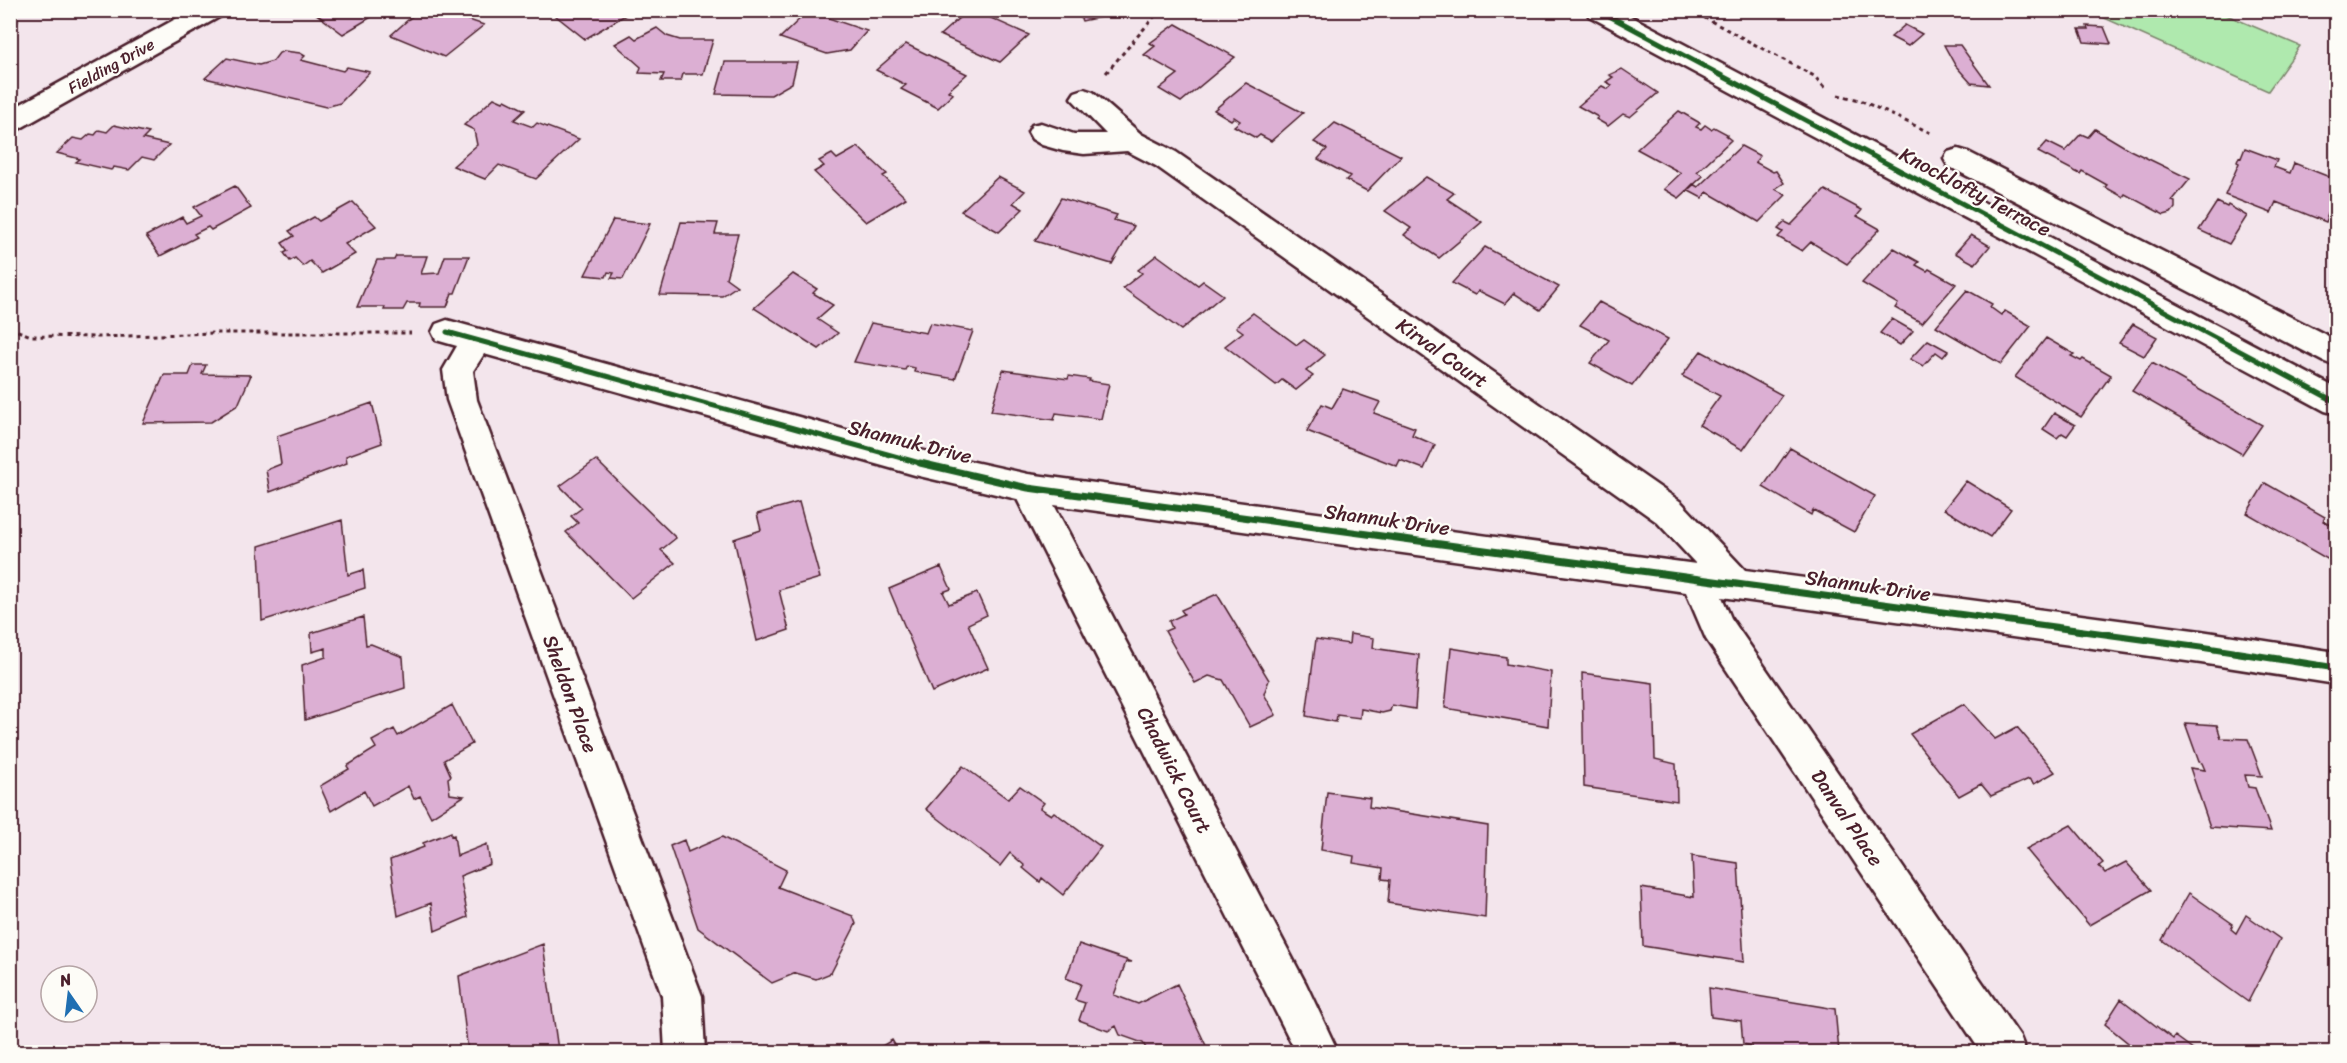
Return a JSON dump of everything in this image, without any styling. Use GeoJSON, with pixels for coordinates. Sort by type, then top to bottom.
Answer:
{"type":"FeatureCollection","features":[{"type":"Feature","properties":{"kind":"street","name":"Fielding Drive"},"geometry":{"type":"LineString","coordinates":[[10,122],[212,10]]}},
{"type":"Feature","properties":{"kind":"street","name":"Knocklofty Terrace"},"geometry":{"type":"LineString","coordinates":[[1598,10],[2337,402]]}},
{"type":"Feature","properties":{"kind":"street","name":"Kirval Court"},"geometry":{"type":"LineString","coordinates":[[1084,98],[1131,141],[1166,159],[1669,512],[1737,585]]}},
{"type":"Feature","properties":{"kind":"street"},"geometry":{"type":"LineString","coordinates":[[1041,132],[1055,142],[1073,145],[1131,141]]}},
{"type":"Feature","properties":{"kind":"street","name":"Knocklofty Terrace"},"geometry":{"type":"LineString","coordinates":[[1958,159],[2337,354]]}},
{"type":"Feature","properties":{"kind":"street","name":"Shannuk Drive"},"geometry":{"type":"LineString","coordinates":[[462,336],[915,462],[1028,488],[2201,647],[2337,668]]}},
{"type":"Feature","properties":{"kind":"street","name":"Sheldon Place"},"geometry":{"type":"LineString","coordinates":[[462,336],[458,370],[462,400],[682,996],[686,1052]]}},
{"type":"Feature","properties":{"kind":"street","name":"Chadwick Court"},"geometry":{"type":"LineString","coordinates":[[1028,488],[1292,999],[1317,1053]]}},
{"type":"Feature","properties":{"kind":"street","name":"Danval Place"},"geometry":{"type":"LineString","coordinates":[[1697,579],[1718,628],[2005,1053]]}},
{"type":"Feature","properties":{"kind":"path"},"geometry":{"type":"LineString","coordinates":[[1084,98],[1160,10]]}},
{"type":"Feature","properties":{"kind":"path"},"geometry":{"type":"LineString","coordinates":[[1689,10],[1814,76],[1823,87],[1839,96],[1860,100],[1948,141],[1958,159]]}},
{"type":"Feature","properties":{"kind":"path"},"geometry":{"type":"LineString","coordinates":[[10,328],[31,336],[100,337],[214,333],[462,336]]}},
{"type":"Feature","properties":{"kind":"green space"},"geometry":{"type":"Polygon","coordinates":[[[2092,11],[2217,11],[2300,46],[2268,91],[2092,11]]]}},
{"type":"Feature","properties":{"kind":"building"},"geometry":{"type":"Polygon","coordinates":[[[10,10],[19,10],[12,20],[18,21],[10,31],[10,10]]]}},
{"type":"Feature","properties":{"kind":"building"},"geometry":{"type":"Polygon","coordinates":[[[311,10],[383,10],[343,34],[311,10]]]}},
{"type":"Feature","properties":{"kind":"building"},"geometry":{"type":"Polygon","coordinates":[[[419,10],[439,10],[484,25],[444,57],[391,35],[419,10]]]}},
{"type":"Feature","properties":{"kind":"building"},"geometry":{"type":"Polygon","coordinates":[[[553,10],[634,10],[585,39],[551,12],[553,10]]]}},
{"type":"Feature","properties":{"kind":"building"},"geometry":{"type":"Polygon","coordinates":[[[968,10],[973,10],[1029,35],[1000,62],[940,35],[968,10]]]}},
{"type":"Feature","properties":{"kind":"building"},"geometry":{"type":"Polygon","coordinates":[[[1077,10],[1121,10],[1122,13],[1082,21],[1077,10]]]}},
{"type":"Feature","properties":{"kind":"building"},"geometry":{"type":"Polygon","coordinates":[[[808,11],[867,31],[850,50],[827,54],[780,38],[808,11]]]}},
{"type":"Feature","properties":{"kind":"building"},"geometry":{"type":"Polygon","coordinates":[[[1176,24],[1235,57],[1181,102],[1159,89],[1178,74],[1144,55],[1155,46],[1150,43],[1176,24]]]}},
{"type":"Feature","properties":{"kind":"building"},"geometry":{"type":"Polygon","coordinates":[[[1905,25],[1922,34],[1908,46],[1891,37],[1905,25]]]}},
{"type":"Feature","properties":{"kind":"building"},"geometry":{"type":"Polygon","coordinates":[[[2087,26],[2104,27],[2111,44],[2084,42],[2079,29],[2088,29],[2087,26]]]}},
{"type":"Feature","properties":{"kind":"building"},"geometry":{"type":"Polygon","coordinates":[[[657,28],[667,36],[680,40],[713,40],[703,74],[683,74],[681,81],[661,81],[664,74],[639,73],[641,67],[615,44],[631,35],[636,39],[657,28]]]}},
{"type":"Feature","properties":{"kind":"building"},"geometry":{"type":"Polygon","coordinates":[[[906,44],[967,74],[948,91],[953,94],[938,108],[901,89],[906,85],[876,70],[906,44]]]}},
{"type":"Feature","properties":{"kind":"building"},"geometry":{"type":"Polygon","coordinates":[[[1944,45],[1960,45],[1989,85],[1971,83],[1955,65],[1944,45]]]}},
{"type":"Feature","properties":{"kind":"building"},"geometry":{"type":"Polygon","coordinates":[[[284,51],[300,53],[305,56],[301,60],[343,71],[347,67],[370,72],[340,103],[326,107],[205,78],[227,58],[259,65],[273,61],[279,53],[284,51]]]}},
{"type":"Feature","properties":{"kind":"building"},"geometry":{"type":"Polygon","coordinates":[[[725,62],[797,62],[792,83],[771,95],[716,94],[725,62]]]}},
{"type":"Feature","properties":{"kind":"building"},"geometry":{"type":"Polygon","coordinates":[[[1622,69],[1658,93],[1630,117],[1623,114],[1608,126],[1596,119],[1598,117],[1578,106],[1602,86],[1608,89],[1612,85],[1606,82],[1613,77],[1609,75],[1622,69]]]}},
{"type":"Feature","properties":{"kind":"building"},"geometry":{"type":"Polygon","coordinates":[[[1246,83],[1303,113],[1271,141],[1260,135],[1256,138],[1234,126],[1240,121],[1234,117],[1231,120],[1214,110],[1246,83]]]}},
{"type":"Feature","properties":{"kind":"building"},"geometry":{"type":"Polygon","coordinates":[[[494,98],[503,102],[505,100],[525,110],[514,120],[533,127],[537,123],[579,139],[536,179],[499,165],[485,179],[453,166],[477,145],[474,130],[464,125],[494,98]]]}},
{"type":"Feature","properties":{"kind":"building"},"geometry":{"type":"Polygon","coordinates":[[[1679,111],[1700,123],[1696,127],[1701,129],[1705,125],[1711,129],[1714,127],[1727,134],[1726,136],[1731,140],[1697,172],[1703,176],[1679,198],[1664,189],[1681,173],[1637,149],[1679,111]]]}},
{"type":"Feature","properties":{"kind":"building"},"geometry":{"type":"Polygon","coordinates":[[[1335,123],[1401,156],[1367,191],[1346,180],[1350,176],[1318,159],[1327,149],[1314,142],[1335,123]]]}},
{"type":"Feature","properties":{"kind":"building"},"geometry":{"type":"Polygon","coordinates":[[[114,125],[149,133],[143,139],[169,145],[154,160],[142,157],[129,170],[114,167],[111,170],[76,162],[80,159],[57,153],[73,138],[83,140],[90,134],[95,135],[99,130],[107,132],[114,125]]]}},
{"type":"Feature","properties":{"kind":"building"},"geometry":{"type":"Polygon","coordinates":[[[2095,129],[2130,150],[2190,179],[2172,201],[2175,202],[2175,208],[2171,213],[2164,215],[2125,194],[2123,197],[2082,171],[2080,174],[2038,152],[2047,142],[2065,151],[2081,134],[2088,137],[2095,129]]]}},
{"type":"Feature","properties":{"kind":"building"},"geometry":{"type":"Polygon","coordinates":[[[1741,146],[1760,156],[1755,162],[1773,172],[1776,171],[1784,183],[1775,189],[1786,195],[1759,222],[1707,192],[1702,198],[1687,190],[1693,184],[1698,187],[1741,146]]]}},
{"type":"Feature","properties":{"kind":"building"},"geometry":{"type":"Polygon","coordinates":[[[858,147],[887,174],[883,176],[906,198],[866,222],[814,172],[824,166],[819,161],[832,154],[837,159],[858,147]]]}},
{"type":"Feature","properties":{"kind":"building"},"geometry":{"type":"Polygon","coordinates":[[[2245,148],[2277,160],[2274,167],[2290,173],[2294,163],[2332,178],[2330,185],[2336,187],[2326,222],[2276,202],[2271,213],[2225,195],[2239,163],[2237,162],[2239,157],[2241,158],[2245,148]]]}},
{"type":"Feature","properties":{"kind":"building"},"geometry":{"type":"Polygon","coordinates":[[[998,177],[1025,191],[1013,203],[1023,209],[999,232],[961,211],[998,177]]]}},
{"type":"Feature","properties":{"kind":"building"},"geometry":{"type":"Polygon","coordinates":[[[1426,177],[1454,193],[1447,199],[1482,222],[1439,258],[1404,235],[1411,228],[1385,211],[1426,177]]]}},
{"type":"Feature","properties":{"kind":"building"},"geometry":{"type":"Polygon","coordinates":[[[235,186],[251,208],[211,230],[208,227],[194,234],[197,237],[160,256],[146,236],[182,217],[186,223],[201,216],[194,207],[235,186]]]}},
{"type":"Feature","properties":{"kind":"building"},"geometry":{"type":"Polygon","coordinates":[[[1825,190],[1862,210],[1857,216],[1880,229],[1847,264],[1811,242],[1802,251],[1778,237],[1783,232],[1778,229],[1785,222],[1791,225],[1825,190]]]}},
{"type":"Feature","properties":{"kind":"building"},"geometry":{"type":"Polygon","coordinates":[[[1061,198],[1117,215],[1114,220],[1134,226],[1112,264],[1035,241],[1061,198]]]}},
{"type":"Feature","properties":{"kind":"building"},"geometry":{"type":"Polygon","coordinates":[[[353,202],[376,226],[345,244],[355,254],[322,273],[310,261],[303,266],[295,258],[290,261],[284,253],[288,251],[282,243],[294,236],[289,231],[314,217],[319,221],[353,202]]]}},
{"type":"Feature","properties":{"kind":"building"},"geometry":{"type":"Polygon","coordinates":[[[2217,202],[2227,207],[2228,205],[2247,216],[2229,244],[2199,230],[2217,202]]]}},
{"type":"Feature","properties":{"kind":"building"},"geometry":{"type":"Polygon","coordinates":[[[613,220],[650,224],[623,279],[611,278],[614,273],[608,272],[606,277],[585,275],[613,220]]]}},
{"type":"Feature","properties":{"kind":"building"},"geometry":{"type":"Polygon","coordinates":[[[681,222],[718,223],[715,234],[738,234],[726,278],[737,286],[722,296],[660,295],[681,222]]]}},
{"type":"Feature","properties":{"kind":"building"},"geometry":{"type":"Polygon","coordinates":[[[1971,235],[1990,246],[1975,264],[1955,253],[1971,235]]]}},
{"type":"Feature","properties":{"kind":"building"},"geometry":{"type":"Polygon","coordinates":[[[1485,247],[1559,287],[1540,310],[1514,293],[1505,304],[1479,291],[1475,295],[1452,283],[1485,247]]]}},
{"type":"Feature","properties":{"kind":"building"},"geometry":{"type":"Polygon","coordinates":[[[1894,248],[1919,262],[1916,265],[1927,271],[1929,269],[1956,284],[1922,323],[1895,308],[1898,304],[1862,283],[1894,248]]]}},
{"type":"Feature","properties":{"kind":"building"},"geometry":{"type":"Polygon","coordinates":[[[1157,255],[1198,285],[1203,281],[1223,295],[1181,330],[1123,288],[1142,273],[1138,270],[1157,255]]]}},
{"type":"Feature","properties":{"kind":"building"},"geometry":{"type":"Polygon","coordinates":[[[396,256],[427,256],[421,274],[439,273],[445,256],[469,256],[455,293],[452,293],[447,307],[419,307],[420,303],[407,303],[403,310],[384,310],[385,307],[357,307],[377,260],[394,260],[396,256]]]}},
{"type":"Feature","properties":{"kind":"building"},"geometry":{"type":"Polygon","coordinates":[[[793,274],[817,289],[813,293],[833,305],[817,319],[838,333],[819,349],[754,308],[793,274]]]}},
{"type":"Feature","properties":{"kind":"building"},"geometry":{"type":"Polygon","coordinates":[[[1967,290],[1992,304],[1990,307],[2001,315],[2005,311],[2031,326],[2001,364],[1936,326],[1967,290]]]}},
{"type":"Feature","properties":{"kind":"building"},"geometry":{"type":"Polygon","coordinates":[[[1599,302],[1668,339],[1632,386],[1590,363],[1609,340],[1580,325],[1599,302]]]}},
{"type":"Feature","properties":{"kind":"building"},"geometry":{"type":"Polygon","coordinates":[[[1253,313],[1297,345],[1304,340],[1325,355],[1306,371],[1313,376],[1296,390],[1282,380],[1276,385],[1225,346],[1243,332],[1236,327],[1253,313]]]}},
{"type":"Feature","properties":{"kind":"building"},"geometry":{"type":"Polygon","coordinates":[[[1892,319],[1913,331],[1900,345],[1880,333],[1892,319]]]}},
{"type":"Feature","properties":{"kind":"building"},"geometry":{"type":"Polygon","coordinates":[[[871,323],[926,333],[930,323],[973,331],[955,379],[914,372],[915,368],[907,366],[905,370],[854,362],[871,323]]]}},
{"type":"Feature","properties":{"kind":"building"},"geometry":{"type":"Polygon","coordinates":[[[2133,324],[2157,337],[2144,356],[2119,343],[2133,324]]]}},
{"type":"Feature","properties":{"kind":"building"},"geometry":{"type":"Polygon","coordinates":[[[2046,338],[2074,354],[2071,356],[2081,361],[2083,359],[2111,375],[2081,417],[2015,377],[2046,338]]]}},
{"type":"Feature","properties":{"kind":"building"},"geometry":{"type":"Polygon","coordinates":[[[1928,340],[1948,351],[1943,357],[1936,352],[1923,366],[1910,359],[1928,340]]]}},
{"type":"Feature","properties":{"kind":"building"},"geometry":{"type":"Polygon","coordinates":[[[1701,351],[1782,395],[1743,450],[1699,425],[1720,396],[1682,376],[1701,351]]]}},
{"type":"Feature","properties":{"kind":"building"},"geometry":{"type":"Polygon","coordinates":[[[2152,363],[2262,425],[2242,454],[2132,391],[2152,363]]]}},
{"type":"Feature","properties":{"kind":"building"},"geometry":{"type":"Polygon","coordinates":[[[193,365],[206,365],[202,374],[251,375],[238,405],[211,422],[143,423],[164,375],[189,375],[193,365]]]}},
{"type":"Feature","properties":{"kind":"building"},"geometry":{"type":"Polygon","coordinates":[[[1003,370],[1068,379],[1069,376],[1109,384],[1101,419],[1056,413],[1054,420],[991,411],[1003,370]]]}},
{"type":"Feature","properties":{"kind":"building"},"geometry":{"type":"Polygon","coordinates":[[[1343,389],[1380,402],[1374,413],[1415,428],[1412,435],[1435,445],[1424,469],[1400,460],[1397,466],[1307,431],[1322,404],[1332,408],[1343,389]]]}},
{"type":"Feature","properties":{"kind":"building"},"geometry":{"type":"Polygon","coordinates":[[[372,403],[382,443],[346,456],[347,463],[270,492],[266,470],[281,464],[277,436],[372,403]]]}},
{"type":"Feature","properties":{"kind":"building"},"geometry":{"type":"Polygon","coordinates":[[[2054,413],[2075,425],[2067,436],[2062,433],[2057,438],[2043,429],[2054,413]]]}},
{"type":"Feature","properties":{"kind":"building"},"geometry":{"type":"Polygon","coordinates":[[[1790,448],[1875,496],[1854,532],[1813,510],[1811,515],[1763,487],[1790,448]]]}},
{"type":"Feature","properties":{"kind":"building"},"geometry":{"type":"Polygon","coordinates":[[[596,460],[676,538],[661,550],[675,563],[631,598],[566,532],[578,523],[571,516],[582,508],[560,486],[596,460]]]}},
{"type":"Feature","properties":{"kind":"building"},"geometry":{"type":"Polygon","coordinates":[[[1966,481],[2011,509],[1990,537],[1944,509],[1966,481]]]}},
{"type":"Feature","properties":{"kind":"building"},"geometry":{"type":"Polygon","coordinates":[[[2265,483],[2325,517],[2323,521],[2331,525],[2333,521],[2336,524],[2336,564],[2247,513],[2265,483]]]}},
{"type":"Feature","properties":{"kind":"building"},"geometry":{"type":"Polygon","coordinates":[[[799,502],[820,578],[779,590],[789,630],[757,641],[734,539],[761,530],[757,514],[799,502]]]}},
{"type":"Feature","properties":{"kind":"building"},"geometry":{"type":"Polygon","coordinates":[[[342,520],[348,575],[363,570],[365,588],[262,621],[259,546],[342,520]]]}},
{"type":"Feature","properties":{"kind":"building"},"geometry":{"type":"Polygon","coordinates":[[[941,567],[951,589],[943,592],[949,604],[977,593],[987,615],[968,624],[988,668],[932,692],[889,589],[941,567]]]}},
{"type":"Feature","properties":{"kind":"building"},"geometry":{"type":"Polygon","coordinates":[[[1217,594],[1269,680],[1264,694],[1276,715],[1250,727],[1223,680],[1209,676],[1195,683],[1165,631],[1172,628],[1169,621],[1184,614],[1181,610],[1217,594]]]}},
{"type":"Feature","properties":{"kind":"building"},"geometry":{"type":"Polygon","coordinates":[[[363,617],[366,645],[371,644],[403,657],[405,688],[305,720],[302,665],[326,657],[326,648],[312,652],[311,633],[363,617]]]}},
{"type":"Feature","properties":{"kind":"building"},"geometry":{"type":"Polygon","coordinates":[[[1350,634],[1374,638],[1373,648],[1419,655],[1415,709],[1392,705],[1390,711],[1382,713],[1361,709],[1360,718],[1337,715],[1336,722],[1306,716],[1316,639],[1349,644],[1350,634]]]}},
{"type":"Feature","properties":{"kind":"building"},"geometry":{"type":"Polygon","coordinates":[[[1451,648],[1506,657],[1506,664],[1551,672],[1548,726],[1445,708],[1451,648]]]}},
{"type":"Feature","properties":{"kind":"building"},"geometry":{"type":"Polygon","coordinates":[[[1582,673],[1653,683],[1655,759],[1676,764],[1677,801],[1584,787],[1582,673]]]}},
{"type":"Feature","properties":{"kind":"building"},"geometry":{"type":"Polygon","coordinates":[[[1964,704],[1995,739],[2017,727],[2055,772],[2034,784],[2029,779],[1991,796],[1981,784],[1959,796],[1910,734],[1964,704]]]}},
{"type":"Feature","properties":{"kind":"building"},"geometry":{"type":"Polygon","coordinates":[[[452,705],[472,744],[444,760],[451,776],[448,778],[450,794],[464,796],[431,817],[420,796],[414,799],[408,786],[372,806],[364,791],[331,811],[320,786],[349,769],[347,766],[376,748],[372,741],[394,729],[398,736],[452,705]]]}},
{"type":"Feature","properties":{"kind":"building"},"geometry":{"type":"Polygon","coordinates":[[[2185,723],[2217,725],[2221,738],[2248,739],[2262,776],[2245,775],[2248,787],[2255,788],[2271,831],[2210,827],[2190,768],[2205,770],[2199,762],[2185,723]]]}},
{"type":"Feature","properties":{"kind":"building"},"geometry":{"type":"Polygon","coordinates":[[[963,766],[1008,799],[1020,786],[1044,803],[1040,808],[1051,815],[1054,812],[1101,847],[1063,895],[1042,878],[1040,882],[1010,853],[1000,866],[926,809],[963,766]]]}},
{"type":"Feature","properties":{"kind":"building"},"geometry":{"type":"Polygon","coordinates":[[[1327,792],[1370,798],[1369,807],[1488,826],[1485,918],[1388,903],[1390,880],[1382,879],[1383,868],[1353,863],[1354,856],[1321,850],[1327,792]]]}},
{"type":"Feature","properties":{"kind":"building"},"geometry":{"type":"Polygon","coordinates":[[[2071,825],[2103,863],[2099,866],[2105,873],[2126,862],[2151,890],[2089,925],[2026,849],[2071,825]]]}},
{"type":"Feature","properties":{"kind":"building"},"geometry":{"type":"Polygon","coordinates":[[[451,832],[451,836],[454,835],[457,856],[487,844],[490,864],[460,876],[468,917],[435,931],[431,903],[398,916],[390,860],[424,847],[423,843],[451,832]]]}},
{"type":"Feature","properties":{"kind":"building"},"geometry":{"type":"Polygon","coordinates":[[[722,837],[786,870],[778,887],[853,916],[856,924],[831,973],[816,979],[796,973],[772,983],[698,928],[670,846],[684,840],[688,852],[722,837]]]}},
{"type":"Feature","properties":{"kind":"building"},"geometry":{"type":"Polygon","coordinates":[[[1692,856],[1738,863],[1744,962],[1643,946],[1641,888],[1694,897],[1692,856]]]}},
{"type":"Feature","properties":{"kind":"building"},"geometry":{"type":"Polygon","coordinates":[[[2189,893],[2233,924],[2231,929],[2236,933],[2246,915],[2280,939],[2248,1002],[2162,940],[2189,893]]]}},
{"type":"Feature","properties":{"kind":"building"},"geometry":{"type":"Polygon","coordinates":[[[543,944],[558,1050],[551,1052],[468,1052],[459,976],[543,944]]]}},
{"type":"Feature","properties":{"kind":"building"},"geometry":{"type":"Polygon","coordinates":[[[1079,944],[1132,962],[1126,962],[1114,995],[1138,1004],[1177,984],[1209,1052],[1148,1052],[1143,1043],[1120,1035],[1116,1026],[1108,1031],[1079,1020],[1085,1003],[1075,1000],[1081,984],[1066,978],[1079,944]]]}},
{"type":"Feature","properties":{"kind":"building"},"geometry":{"type":"Polygon","coordinates":[[[1709,988],[1835,1009],[1839,1052],[1819,1049],[1819,1052],[1752,1052],[1752,1046],[1743,1044],[1741,1021],[1711,1017],[1709,988]]]}},
{"type":"Feature","properties":{"kind":"building"},"geometry":{"type":"Polygon","coordinates":[[[2121,999],[2173,1039],[2175,1036],[2197,1052],[2130,1052],[2133,1047],[2105,1024],[2121,999]]]}},
{"type":"Feature","properties":{"kind":"building"},"geometry":{"type":"Polygon","coordinates":[[[892,1040],[899,1052],[872,1052],[892,1040]]]}},
{"type":"Feature","properties":{"kind":"cycle path"},"geometry":{"type":"LineString","coordinates":[[1598,10],[2336,402]]}},
{"type":"Feature","properties":{"kind":"cycle path"},"geometry":{"type":"LineString","coordinates":[[447,332],[915,462],[1028,488],[2201,647],[2336,668]]}}]}
